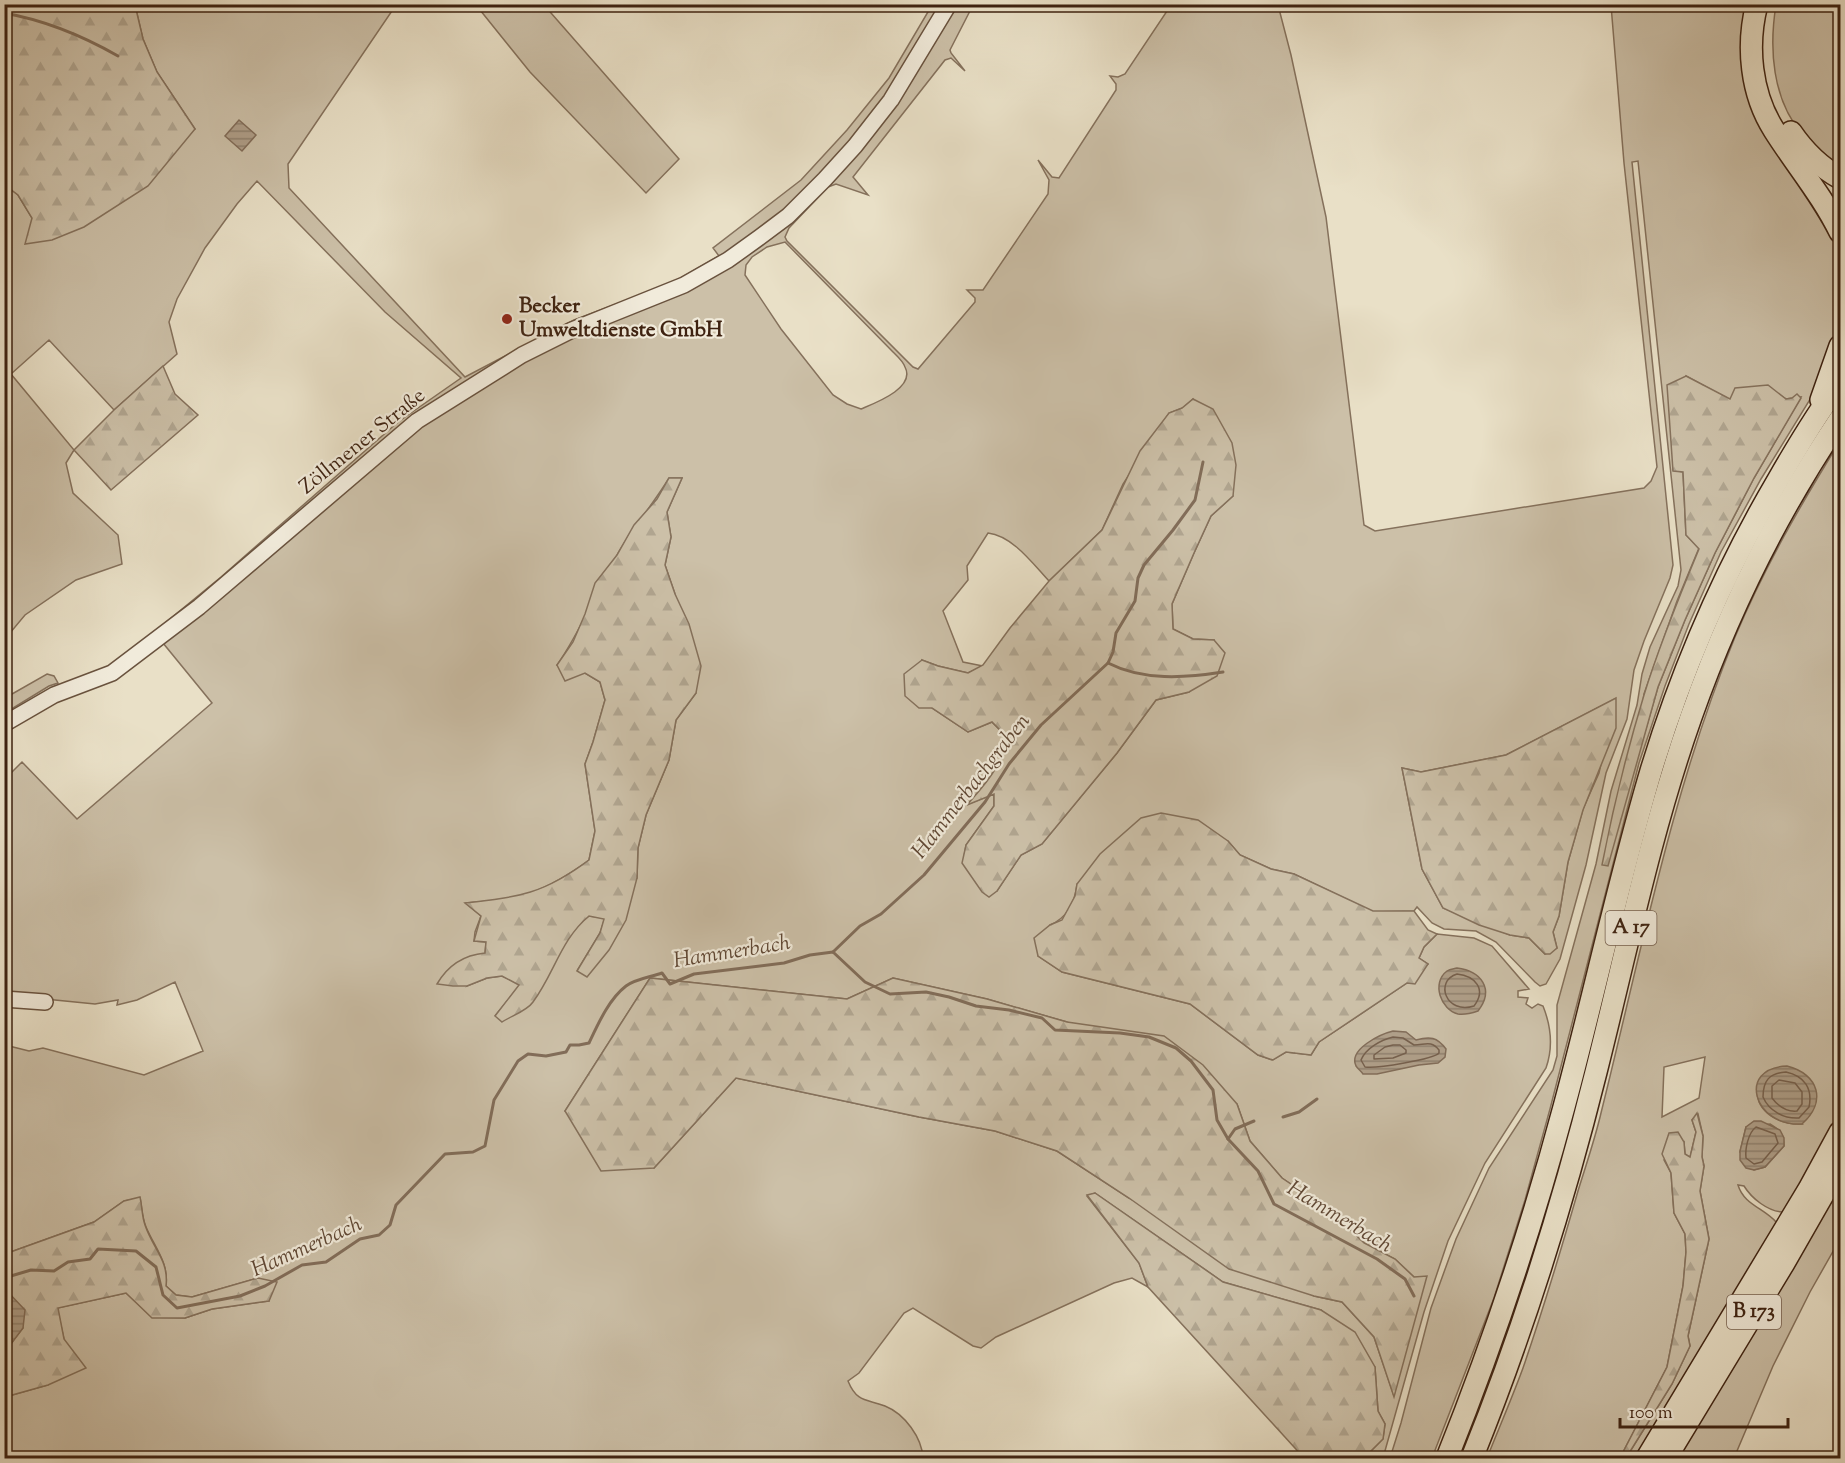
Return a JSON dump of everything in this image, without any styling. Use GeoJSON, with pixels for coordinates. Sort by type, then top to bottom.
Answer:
{"type":"FeatureCollection","features":[{"type":"Feature","properties":{"kind":"highway"},"geometry":{"type":"LineString","coordinates":[[1756,4],[1751,51],[1753,74],[1763,110],[1773,130],[1818,192],[1840,232]]}},
{"type":"Feature","properties":{"kind":"highway"},"geometry":{"type":"LineString","coordinates":[[1770,4],[1765,46],[1768,80],[1773,100],[1795,139],[1823,167],[1840,178]]}},
{"type":"Feature","properties":{"kind":"highway"},"geometry":{"type":"LineString","coordinates":[[1814,420],[1840,346]]}},
{"type":"Feature","properties":{"kind":"highway","name":"A 17"},"geometry":{"type":"LineString","coordinates":[[1447,1458],[1505,1305],[1537,1206],[1641,807],[1678,688],[1703,626],[1738,552],[1814,420],[1840,383]]}},
{"type":"Feature","properties":{"kind":"highway","name":"A 17"},"geometry":{"type":"LineString","coordinates":[[1472,1458],[1496,1399],[1527,1311],[1564,1192],[1649,859],[1690,718],[1713,658],[1758,560],[1804,475],[1840,419]]}},
{"type":"Feature","properties":{"kind":"highway","name":"B 173"},"geometry":{"type":"LineString","coordinates":[[1647,1458],[1789,1223],[1840,1132]]}},
{"type":"Feature","properties":{"kind":"highway","name":"B 173"},"geometry":{"type":"LineString","coordinates":[[1666,1458],[1784,1263],[1840,1165]]}},
{"type":"Feature","properties":{"kind":"street","name":"Zöllmener Straße"},"geometry":{"type":"LineString","coordinates":[[4,724],[54,695],[112,673],[199,607],[417,421],[522,355],[572,330],[684,285],[728,260],[788,216],[855,146],[891,100],[949,4]]}},
{"type":"Feature","properties":{"kind":"street"},"geometry":{"type":"LineString","coordinates":[[4,999],[45,1002]]}},
{"type":"Feature","properties":{"kind":"green space"},"geometry":{"type":"Polygon","coordinates":[[[4,5],[135,5],[143,39],[157,72],[195,129],[148,186],[84,227],[52,240],[25,244],[32,218],[18,195],[5,185],[4,5]]]}},
{"type":"Feature","properties":{"kind":"green space"},"geometry":{"type":"Polygon","coordinates":[[[135,5],[396,5],[288,164],[289,188],[465,377],[574,320],[672,283],[719,256],[713,248],[801,180],[847,130],[889,78],[932,5],[973,5],[950,50],[965,71],[951,58],[945,60],[853,177],[868,195],[836,184],[828,187],[789,228],[785,237],[913,367],[918,369],[975,302],[975,298],[967,290],[983,290],[1048,194],[1049,180],[1038,160],[1052,177],[1059,178],[1116,90],[1116,84],[1110,76],[1118,77],[1125,74],[1171,5],[1278,5],[1326,217],[1364,525],[1375,531],[1644,488],[1651,481],[1657,467],[1624,163],[1611,5],[1752,5],[1746,53],[1836,234],[1840,248],[1840,332],[1814,393],[1761,479],[1721,552],[1665,686],[1639,763],[1525,1200],[1494,1298],[1432,1458],[1390,1458],[1431,1308],[1456,1239],[1489,1168],[1553,1070],[1557,1056],[1557,1005],[1596,864],[1611,791],[1637,705],[1642,674],[1650,647],[1678,586],[1681,570],[1638,161],[1632,162],[1673,565],[1634,670],[1627,719],[1606,773],[1586,865],[1560,959],[1546,984],[1540,986],[1496,942],[1476,931],[1444,929],[1432,923],[1417,907],[1414,911],[1373,912],[1294,874],[1271,869],[1240,855],[1228,841],[1077,884],[1069,909],[1050,925],[1038,956],[1062,972],[1190,1004],[1258,1055],[1272,1060],[1286,1052],[1311,1055],[1319,1042],[1407,983],[1428,964],[1419,958],[1424,947],[1437,934],[1474,938],[1492,946],[1529,989],[1518,991],[1518,997],[1528,998],[1526,1004],[1532,1008],[1538,1004],[1543,1006],[1550,1037],[1550,1053],[1546,1068],[1485,1163],[1448,1241],[1424,1312],[1383,1458],[1367,1458],[1383,1439],[1385,1424],[1378,1411],[1375,1367],[1321,1310],[1223,1282],[1095,1193],[1087,1196],[1139,1263],[1148,1287],[1132,1278],[1114,1283],[996,1337],[981,1348],[973,1346],[913,1308],[904,1313],[859,1373],[848,1381],[859,1397],[885,1406],[906,1421],[916,1435],[923,1458],[5,1458],[5,1397],[48,1385],[64,1339],[57,1308],[126,1293],[152,1317],[185,1318],[212,1309],[269,1301],[258,1278],[192,1297],[176,1295],[166,1286],[163,1263],[145,1224],[140,1198],[124,1201],[94,1222],[5,1254],[5,1045],[29,1051],[43,1048],[144,1075],[203,1051],[175,982],[137,1000],[117,1005],[118,1000],[95,1004],[5,995],[5,779],[22,762],[77,819],[212,703],[154,632],[221,577],[398,422],[461,378],[385,312],[257,181],[205,248],[177,299],[169,322],[177,354],[114,410],[49,340],[11,374],[74,450],[66,463],[73,493],[118,535],[122,564],[76,580],[25,615],[5,639],[5,185],[18,195],[32,218],[195,129],[157,72],[143,39],[135,5]],[[785,242],[767,247],[752,257],[746,265],[745,275],[781,329],[833,395],[861,409],[884,399],[900,388],[907,375],[900,359],[785,242]],[[1686,376],[1673,470],[1683,472],[1686,535],[1699,548],[1677,601],[1644,694],[1634,770],[1658,687],[1685,620],[1715,553],[1754,478],[1801,397],[1786,399],[1781,396],[1730,400],[1686,376]],[[1193,399],[1183,408],[1169,413],[1123,484],[1102,530],[1049,581],[1014,545],[1006,539],[988,533],[967,566],[968,580],[943,611],[963,662],[983,666],[968,673],[922,660],[932,708],[968,732],[992,722],[1003,733],[1002,753],[994,772],[968,804],[994,794],[994,806],[966,845],[963,863],[997,891],[1021,855],[1042,844],[1117,753],[1156,700],[1189,692],[1214,640],[1193,639],[1173,629],[1172,604],[1211,516],[1233,496],[1193,399]],[[669,478],[623,545],[574,639],[557,665],[585,673],[600,682],[605,700],[585,764],[595,831],[589,860],[537,891],[518,897],[466,903],[481,916],[474,941],[486,942],[485,954],[467,986],[487,978],[502,976],[520,985],[495,1016],[578,925],[589,916],[605,918],[600,933],[577,971],[637,878],[638,848],[646,815],[669,760],[676,720],[696,693],[675,594],[665,565],[671,537],[667,512],[682,478],[669,478]],[[1615,699],[1506,755],[1421,772],[1402,768],[1422,869],[1443,908],[1510,935],[1529,938],[1545,954],[1557,948],[1553,932],[1559,916],[1568,862],[1583,809],[1599,773],[1615,699]],[[650,978],[565,1111],[654,1168],[736,1078],[995,1131],[1057,1151],[1129,1198],[1314,1296],[1342,1302],[1374,1337],[1394,1396],[1414,1277],[1395,1259],[1364,1243],[1332,1212],[1282,1178],[1250,1141],[1237,1104],[1067,1022],[987,999],[893,978],[847,999],[650,978]]]}},
{"type":"Feature","properties":{"kind":"green space"},"geometry":{"type":"Polygon","coordinates":[[[476,5],[544,5],[679,159],[646,193],[530,72],[476,5]]]}},
{"type":"Feature","properties":{"kind":"green space"},"geometry":{"type":"Polygon","coordinates":[[[1776,5],[1840,5],[1840,169],[1802,134],[1784,105],[1773,55],[1776,5]]]}},
{"type":"Feature","properties":{"kind":"green space"},"geometry":{"type":"Polygon","coordinates":[[[163,366],[175,394],[198,415],[111,490],[74,450],[163,366]]]}},
{"type":"Feature","properties":{"kind":"green space"},"geometry":{"type":"Polygon","coordinates":[[[1686,376],[1730,399],[1735,388],[1768,385],[1786,399],[1797,394],[1801,398],[1754,478],[1715,553],[1685,620],[1658,687],[1608,866],[1602,865],[1638,716],[1663,640],[1699,549],[1686,535],[1683,472],[1673,471],[1667,385],[1686,376]]]}},
{"type":"Feature","properties":{"kind":"green space"},"geometry":{"type":"Polygon","coordinates":[[[1193,399],[1213,409],[1232,443],[1236,465],[1233,496],[1211,516],[1172,604],[1173,629],[1193,639],[1214,640],[1225,653],[1217,676],[1189,692],[1156,700],[1117,753],[1042,844],[1021,855],[997,891],[989,897],[982,892],[962,863],[966,845],[994,806],[994,794],[967,805],[987,781],[998,763],[1002,754],[1003,733],[992,722],[968,732],[932,708],[919,708],[905,696],[904,674],[922,660],[968,673],[983,665],[1049,581],[1102,530],[1140,451],[1169,413],[1182,408],[1193,399]]]}},
{"type":"Feature","properties":{"kind":"green space"},"geometry":{"type":"Polygon","coordinates":[[[1840,441],[1840,1119],[1798,1195],[1782,1212],[1766,1207],[1756,1200],[1744,1186],[1738,1185],[1749,1202],[1776,1222],[1775,1234],[1640,1458],[1626,1458],[1672,1384],[1690,1346],[1688,1336],[1709,1239],[1700,1191],[1704,1166],[1703,1136],[1698,1114],[1692,1120],[1696,1132],[1690,1158],[1685,1154],[1684,1142],[1664,1160],[1671,1173],[1674,1213],[1685,1234],[1686,1252],[1683,1286],[1667,1367],[1620,1458],[1487,1458],[1530,1346],[1599,1123],[1659,872],[1693,753],[1735,637],[1758,586],[1840,441]],[[1705,1057],[1664,1067],[1662,1117],[1699,1098],[1705,1057]],[[1757,1089],[1765,1111],[1771,1116],[1778,1120],[1802,1124],[1757,1089]],[[1770,1124],[1746,1127],[1740,1152],[1754,1170],[1765,1167],[1784,1146],[1782,1135],[1770,1124]]]}},
{"type":"Feature","properties":{"kind":"green space"},"geometry":{"type":"Polygon","coordinates":[[[669,478],[682,478],[667,512],[671,537],[665,565],[689,624],[701,666],[696,693],[676,720],[669,760],[646,815],[638,848],[637,878],[626,920],[609,950],[587,977],[577,971],[600,933],[604,919],[589,916],[571,935],[533,1002],[523,1011],[502,1022],[495,1016],[519,985],[502,976],[487,978],[467,986],[437,984],[446,971],[457,962],[485,953],[486,942],[474,941],[481,916],[465,903],[501,899],[530,892],[558,880],[589,860],[595,831],[585,764],[605,700],[600,682],[585,673],[565,681],[557,665],[573,642],[595,583],[617,555],[634,525],[657,499],[669,478]]]}},
{"type":"Feature","properties":{"kind":"green space"},"geometry":{"type":"Polygon","coordinates":[[[47,674],[54,676],[58,683],[49,686],[5,713],[5,698],[47,674]]]}},
{"type":"Feature","properties":{"kind":"green space"},"geometry":{"type":"Polygon","coordinates":[[[1616,698],[1616,728],[1583,810],[1568,862],[1559,916],[1553,932],[1557,948],[1550,954],[1545,954],[1529,938],[1510,935],[1479,925],[1443,908],[1422,869],[1402,768],[1421,772],[1506,755],[1616,698]]]}},
{"type":"Feature","properties":{"kind":"green space"},"geometry":{"type":"Polygon","coordinates":[[[1161,813],[1198,820],[1228,841],[1240,855],[1271,869],[1294,874],[1373,911],[1414,911],[1428,930],[1437,934],[1424,947],[1419,958],[1428,964],[1415,984],[1407,983],[1319,1042],[1311,1055],[1286,1052],[1273,1060],[1258,1055],[1190,1004],[1062,972],[1038,956],[1034,938],[1050,925],[1062,920],[1075,896],[1077,884],[1100,854],[1141,818],[1161,813]]]}},
{"type":"Feature","properties":{"kind":"green space"},"geometry":{"type":"Polygon","coordinates":[[[650,978],[847,999],[893,978],[987,999],[1067,1022],[1164,1036],[1203,1065],[1237,1104],[1250,1141],[1282,1178],[1332,1212],[1364,1243],[1395,1259],[1414,1277],[1427,1276],[1394,1397],[1374,1337],[1342,1302],[1314,1296],[1229,1269],[1129,1198],[1057,1151],[995,1131],[736,1078],[654,1168],[601,1171],[565,1111],[650,978]]]}},
{"type":"Feature","properties":{"kind":"green space"},"geometry":{"type":"Polygon","coordinates":[[[1697,1113],[1703,1136],[1704,1166],[1700,1191],[1709,1239],[1688,1336],[1690,1346],[1672,1384],[1626,1458],[1620,1458],[1667,1367],[1683,1286],[1686,1252],[1685,1234],[1674,1213],[1671,1173],[1662,1154],[1669,1133],[1678,1132],[1684,1142],[1685,1154],[1690,1157],[1696,1132],[1692,1120],[1697,1113]]]}},
{"type":"Feature","properties":{"kind":"green space"},"geometry":{"type":"Polygon","coordinates":[[[1840,1179],[1840,1239],[1810,1292],[1773,1366],[1734,1458],[1674,1458],[1840,1179]]]}},
{"type":"Feature","properties":{"kind":"green space"},"geometry":{"type":"Polygon","coordinates":[[[1095,1193],[1223,1282],[1321,1310],[1355,1332],[1375,1367],[1378,1411],[1385,1424],[1383,1439],[1367,1458],[1304,1458],[1148,1287],[1139,1263],[1087,1195],[1095,1193]]]}},
{"type":"Feature","properties":{"kind":"green space"},"geometry":{"type":"Polygon","coordinates":[[[140,1197],[145,1225],[163,1262],[166,1286],[176,1295],[192,1297],[258,1278],[277,1282],[269,1301],[212,1309],[185,1318],[152,1318],[126,1293],[58,1308],[64,1339],[86,1368],[48,1385],[5,1397],[4,1352],[23,1328],[5,1292],[5,1254],[94,1222],[124,1201],[140,1197]]]}},
{"type":"Feature","properties":{"kind":"water"},"geometry":{"type":"Polygon","coordinates":[[[239,120],[256,135],[242,151],[225,136],[239,120]]]}},
{"type":"Feature","properties":{"kind":"water"},"geometry":{"type":"Polygon","coordinates":[[[1457,968],[1473,973],[1483,982],[1485,995],[1478,1011],[1458,1014],[1447,1007],[1440,996],[1442,976],[1450,969],[1457,968]]]}},
{"type":"Feature","properties":{"kind":"water"},"geometry":{"type":"Polygon","coordinates":[[[1393,1031],[1406,1032],[1416,1040],[1429,1038],[1436,1040],[1446,1049],[1445,1057],[1438,1063],[1377,1074],[1363,1074],[1356,1066],[1355,1060],[1361,1048],[1381,1035],[1393,1031]]]}},
{"type":"Feature","properties":{"kind":"water"},"geometry":{"type":"Polygon","coordinates":[[[1787,1066],[1806,1075],[1816,1090],[1815,1107],[1802,1124],[1785,1122],[1772,1116],[1757,1097],[1757,1086],[1761,1076],[1771,1069],[1787,1066]]]}},
{"type":"Feature","properties":{"kind":"water"},"geometry":{"type":"Polygon","coordinates":[[[1754,1121],[1761,1121],[1780,1130],[1784,1138],[1784,1146],[1765,1167],[1754,1170],[1746,1168],[1740,1160],[1740,1151],[1746,1127],[1754,1121]]]}},
{"type":"Feature","properties":{"kind":"water"},"geometry":{"type":"Polygon","coordinates":[[[7,1291],[25,1310],[23,1328],[5,1352],[4,1292],[7,1291]]]}},
{"type":"Feature","properties":{"kind":"waterway"},"geometry":{"type":"LineString","coordinates":[[4,13],[63,30],[118,56]]}},
{"type":"Feature","properties":{"kind":"waterway","name":"Hammerbachgraben"},"geometry":{"type":"LineString","coordinates":[[833,952],[860,926],[881,914],[924,875],[985,802],[1009,764],[1041,725],[1108,663],[1113,652],[1116,633],[1135,601],[1138,578],[1144,565],[1195,500],[1203,462]]}},
{"type":"Feature","properties":{"kind":"waterway","name":"Hammerbachgraben"},"geometry":{"type":"LineString","coordinates":[[1108,663],[1121,669],[1150,675],[1179,677],[1223,672]]}},
{"type":"Feature","properties":{"kind":"waterway","name":"Hammerbach"},"geometry":{"type":"LineString","coordinates":[[4,1278],[31,1270],[54,1271],[68,1262],[90,1259],[98,1249],[136,1251],[156,1267],[163,1295],[177,1308],[240,1296],[265,1286],[302,1265],[326,1262],[360,1239],[379,1235],[390,1225],[396,1205],[445,1154],[473,1152],[485,1146],[494,1100],[518,1061],[528,1054],[546,1056],[566,1052],[570,1045],[589,1043],[609,1005],[620,991],[630,984],[662,973],[670,984],[694,974],[784,963],[810,955],[833,952],[865,982],[890,994],[926,992],[976,1006],[1009,1010],[1042,1018],[1055,1030],[1120,1033],[1149,1037],[1176,1048],[1191,1061],[1213,1090],[1217,1120],[1228,1139],[1258,1171],[1274,1204],[1377,1259],[1405,1279],[1414,1296]]}},
{"type":"Feature","properties":{"kind":"waterway"},"geometry":{"type":"LineString","coordinates":[[1283,1117],[1299,1112],[1317,1099]]}},
{"type":"Feature","properties":{"kind":"waterway"},"geometry":{"type":"LineString","coordinates":[[1228,1139],[1235,1129],[1254,1121]]}},
{"type":"Feature","properties":{"kind":"place","name":"Becker Umweltdienste GmbH"},"geometry":{"type":"Point","coordinates":[507,319]}}]}
